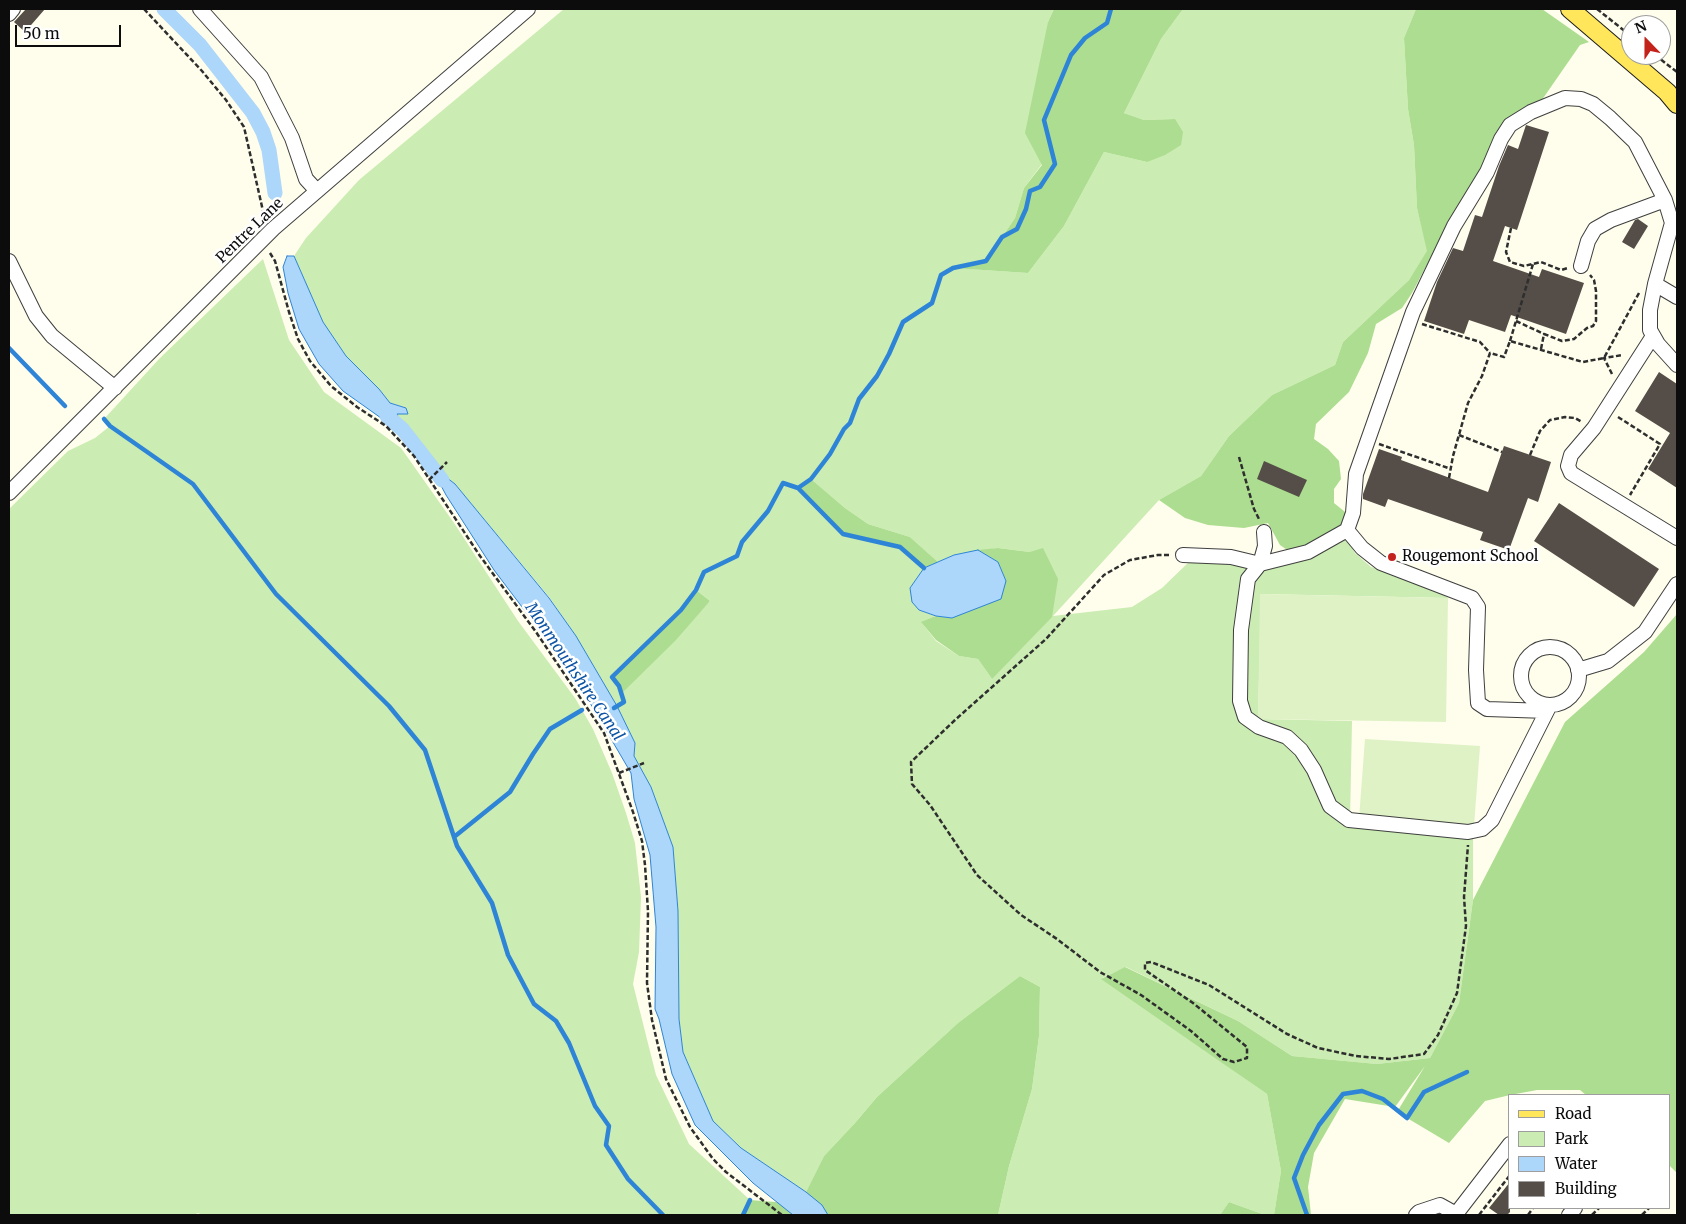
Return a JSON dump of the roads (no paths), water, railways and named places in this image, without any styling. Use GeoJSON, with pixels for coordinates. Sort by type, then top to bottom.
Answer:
{"type":"FeatureCollection","features":[{"type":"Feature","properties":{"kind":"main road"},"geometry":{"type":"LineString","coordinates":[[1570,9],[1674,98]]}},
{"type":"Feature","properties":{"kind":"street"},"geometry":{"type":"LineString","coordinates":[[9,14],[13,9]]}},
{"type":"Feature","properties":{"kind":"street"},"geometry":{"type":"LineString","coordinates":[[200,9],[261,77],[292,138],[306,179],[317,191]]}},
{"type":"Feature","properties":{"kind":"street","name":"Pentre Lane"},"geometry":{"type":"LineString","coordinates":[[9,493],[273,229],[528,9]]}},
{"type":"Feature","properties":{"kind":"street"},"geometry":{"type":"LineString","coordinates":[[1183,555],[1231,557],[1260,564],[1308,552],[1347,530],[1353,513],[1356,474],[1367,440],[1410,320],[1454,226],[1487,172],[1501,139],[1510,125],[1531,112],[1565,98],[1581,98],[1593,104],[1635,142],[1665,200],[1674,224],[1655,284],[1650,310],[1650,330],[1658,344],[1677,365]]}},
{"type":"Feature","properties":{"kind":"street"},"geometry":{"type":"LineString","coordinates":[[1580,266],[1588,241],[1595,229],[1611,220],[1665,200]]}},
{"type":"Feature","properties":{"kind":"street"},"geometry":{"type":"LineString","coordinates":[[9,261],[36,316],[52,336],[115,388]]}},
{"type":"Feature","properties":{"kind":"street"},"geometry":{"type":"LineString","coordinates":[[1655,284],[1677,297]]}},
{"type":"Feature","properties":{"kind":"street"},"geometry":{"type":"LineString","coordinates":[[1653,336],[1594,428],[1571,455],[1568,466],[1571,473],[1677,538]]}},
{"type":"Feature","properties":{"kind":"street"},"geometry":{"type":"LineString","coordinates":[[1347,530],[1362,548],[1381,563],[1472,598],[1478,607],[1476,670],[1478,704],[1486,708],[1549,708],[1560,703],[1573,694],[1578,685],[1578,670],[1574,660],[1568,653],[1559,648],[1546,647],[1536,650],[1522,665],[1521,680],[1524,690],[1530,698],[1549,708]]}},
{"type":"Feature","properties":{"kind":"street"},"geometry":{"type":"LineString","coordinates":[[1264,532],[1265,546],[1260,564],[1248,579],[1241,630],[1240,701],[1245,717],[1259,727],[1287,737],[1301,750],[1314,770],[1330,806],[1349,820],[1468,832],[1482,829],[1492,820],[1549,708]]}},
{"type":"Feature","properties":{"kind":"street"},"geometry":{"type":"LineString","coordinates":[[1578,670],[1608,661],[1645,632],[1677,584]]}},
{"type":"Feature","properties":{"kind":"street"},"geometry":{"type":"LineString","coordinates":[[1416,1215],[1419,1212],[1440,1205],[1457,1215],[1508,1147]]}},
{"type":"Feature","properties":{"kind":"water"},"geometry":{"type":"Polygon","coordinates":[[[287,256],[294,256],[323,322],[346,356],[379,389],[390,403],[406,408],[408,414],[397,414],[403,430],[388,423],[343,391],[319,364],[299,329],[288,293],[283,267],[287,256]]]}},
{"type":"Feature","properties":{"kind":"water"},"geometry":{"type":"Polygon","coordinates":[[[430,465],[455,484],[549,598],[576,636],[617,706],[635,743],[634,756],[651,787],[673,847],[678,911],[679,1019],[683,1052],[713,1121],[741,1148],[822,1205],[828,1215],[793,1215],[753,1183],[695,1125],[672,1074],[655,1009],[656,927],[650,855],[634,799],[631,773],[590,703],[544,636],[494,570],[446,495],[430,465]]]}},
{"type":"Feature","properties":{"kind":"water"},"geometry":{"type":"Polygon","coordinates":[[[978,550],[998,562],[1006,581],[1001,599],[952,618],[936,616],[919,610],[912,602],[910,588],[924,568],[954,555],[978,550]]]}},
{"type":"Feature","properties":{"kind":"waterway","name":"Monmouthshire Canal"},"geometry":{"type":"LineString","coordinates":[[164,9],[200,45],[253,113],[263,132],[269,150],[275,193]]}},
{"type":"Feature","properties":{"kind":"waterway"},"geometry":{"type":"LineString","coordinates":[[798,488],[811,479],[850,423],[859,399],[877,376],[903,322],[932,303],[941,275],[953,268],[986,261],[1002,237],[1017,229],[1026,209],[1030,191],[1040,187],[1055,164],[1044,120],[1071,55],[1085,38],[1107,23],[1111,9]]}},
{"type":"Feature","properties":{"kind":"waterway"},"geometry":{"type":"LineString","coordinates":[[9,348],[65,406]]}},
{"type":"Feature","properties":{"kind":"waterway","name":"Monmouthshire Canal"},"geometry":{"type":"LineString","coordinates":[[387,416],[403,430],[442,480]]}},
{"type":"Feature","properties":{"kind":"waterway"},"geometry":{"type":"LineString","coordinates":[[104,419],[110,426],[193,484],[276,594],[389,706],[425,750],[457,846],[492,903],[508,955],[534,1004],[556,1021],[569,1043],[595,1106],[609,1126],[606,1145],[628,1179],[663,1215]]}},
{"type":"Feature","properties":{"kind":"waterway"},"geometry":{"type":"LineString","coordinates":[[614,708],[624,702],[619,686],[612,677],[681,610],[696,590],[704,572],[737,556],[742,542],[768,511],[783,483],[798,488],[843,534],[900,547],[924,568]]}},
{"type":"Feature","properties":{"kind":"waterway"},"geometry":{"type":"LineString","coordinates":[[454,837],[510,792],[550,729],[582,710]]}},
{"type":"Feature","properties":{"kind":"waterway"},"geometry":{"type":"LineString","coordinates":[[1307,1215],[1294,1178],[1303,1155],[1319,1125],[1343,1094],[1362,1091],[1383,1099],[1407,1118],[1424,1092],[1467,1072]]}},
{"type":"Feature","properties":{"kind":"waterway"},"geometry":{"type":"LineString","coordinates":[[743,1215],[750,1200]]}},
{"type":"Feature","properties":{"kind":"place","name":"Rougemont School"},"geometry":{"type":"Point","coordinates":[1392,557]}}]}
